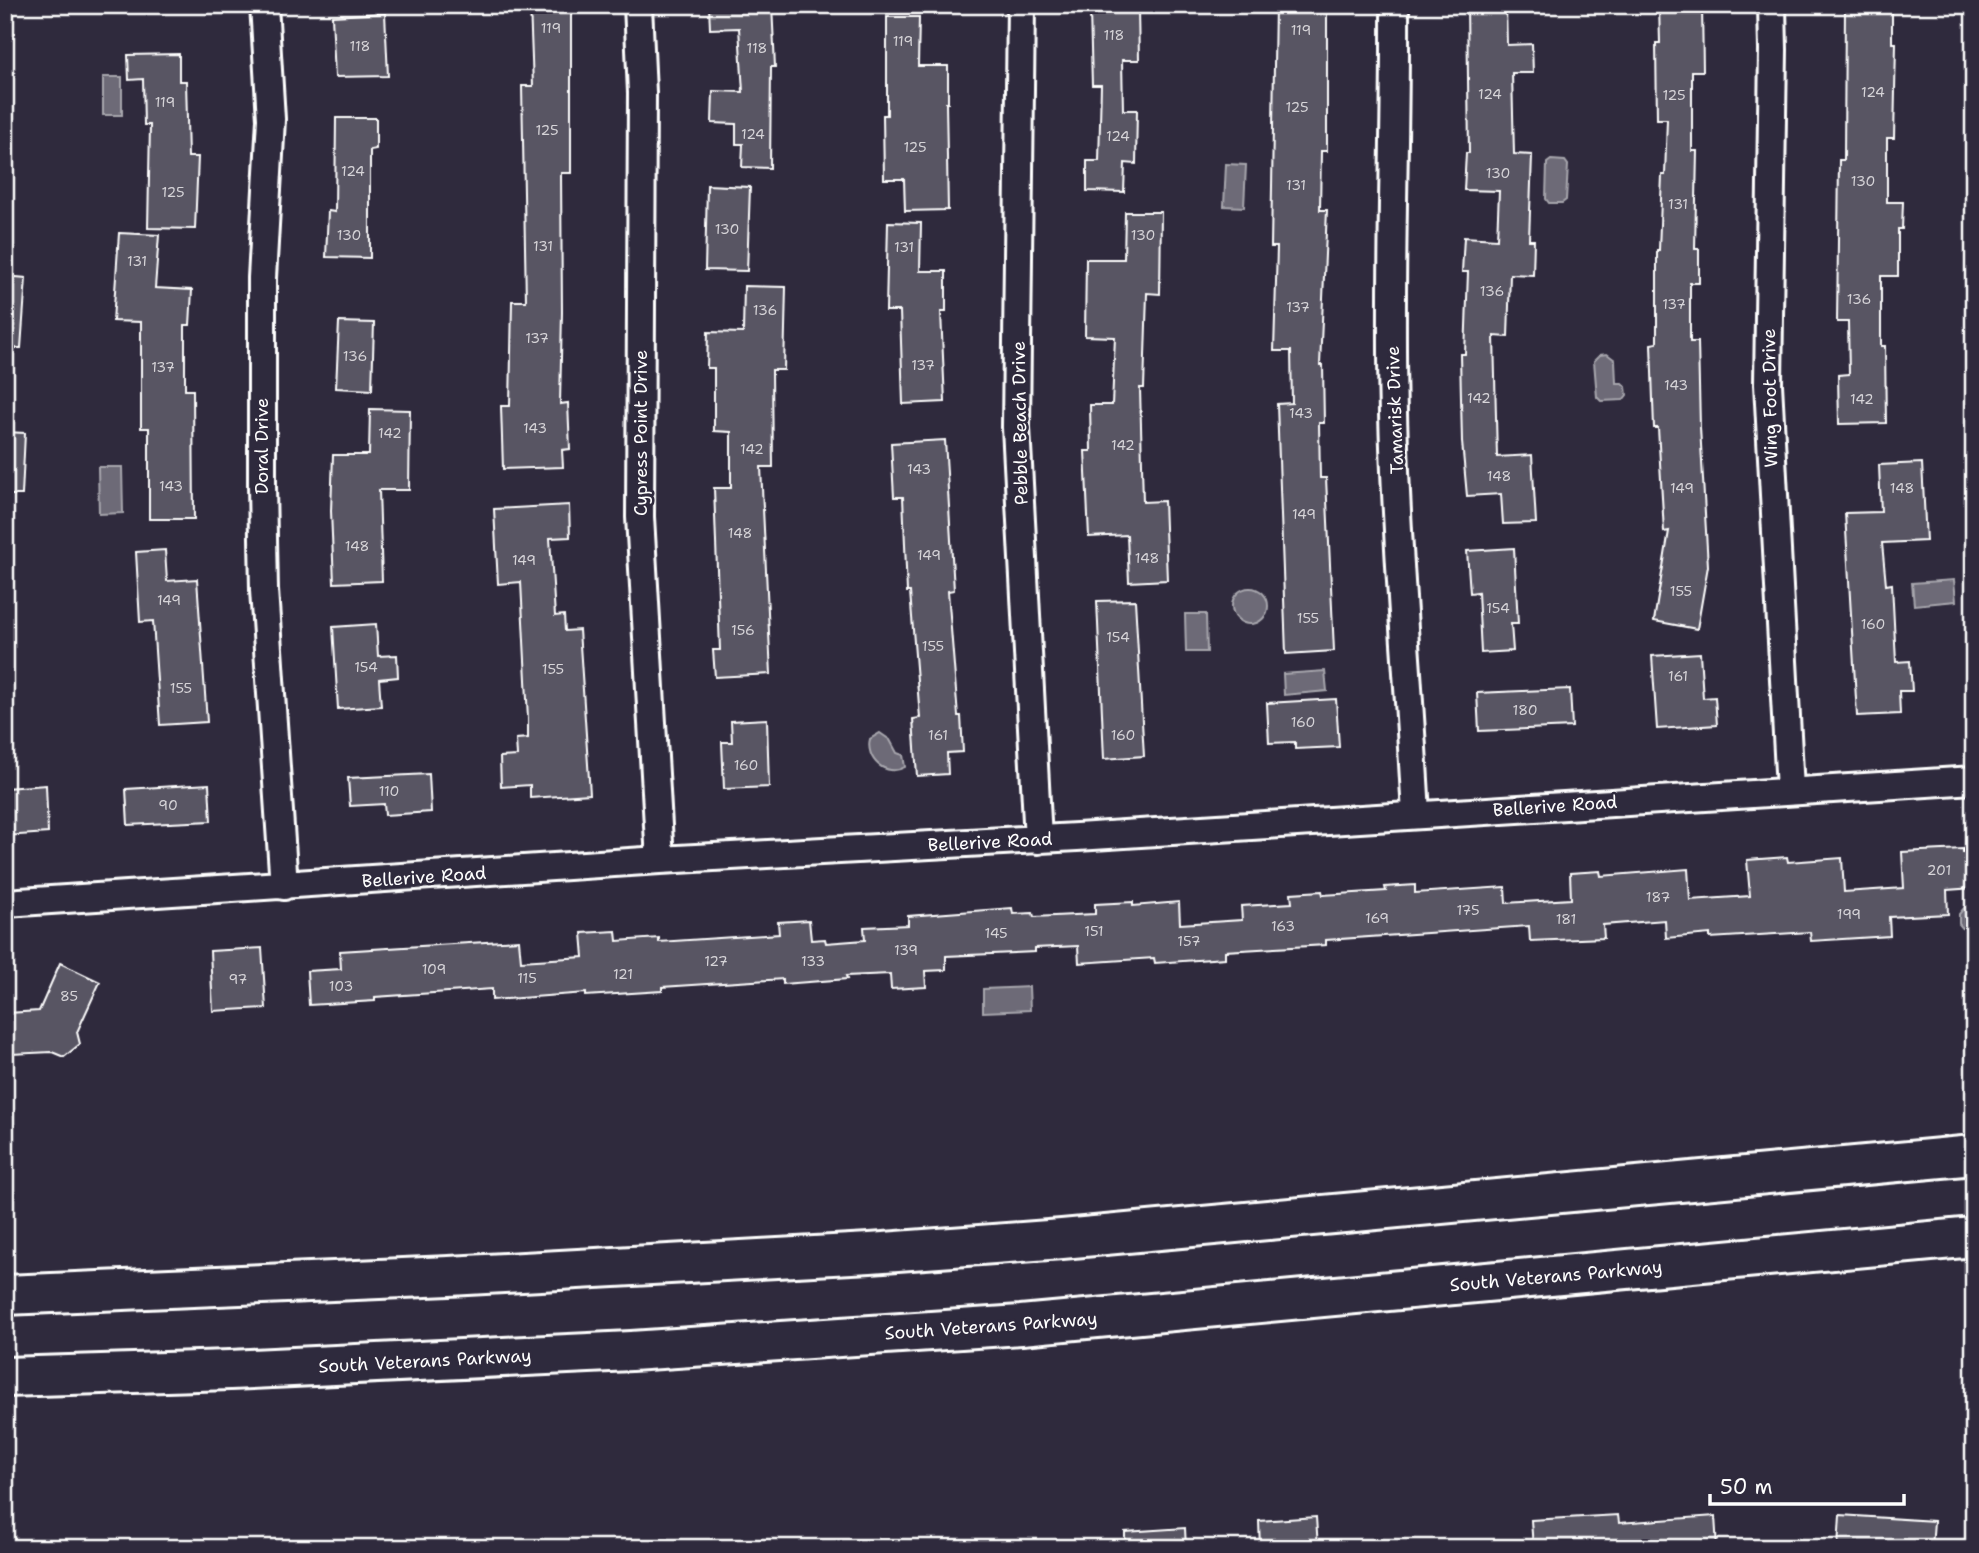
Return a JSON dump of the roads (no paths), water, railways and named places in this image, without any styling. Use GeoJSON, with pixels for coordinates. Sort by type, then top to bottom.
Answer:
{"type":"FeatureCollection","features":[{"type":"Feature","properties":{"kind":"highway"},"geometry":{"type":"LineString","coordinates":[[5,1295],[449,1276],[897,1251],[1075,1238],[1974,1155]]}},
{"type":"Feature","properties":{"kind":"highway","name":"South Veterans Parkway"},"geometry":{"type":"LineString","coordinates":[[5,1377],[230,1370],[604,1352],[1021,1325],[1974,1237]]}},
{"type":"Feature","properties":{"kind":"street","name":"Doral Drive"},"geometry":{"type":"LineString","coordinates":[[264,5],[271,119],[262,278],[264,590],[284,886]]}},
{"type":"Feature","properties":{"kind":"street","name":"Cypress Point Drive"},"geometry":{"type":"LineString","coordinates":[[638,5],[642,93],[640,517],[660,860]]}},
{"type":"Feature","properties":{"kind":"street","name":"Pebble Beach Drive"},"geometry":{"type":"LineString","coordinates":[[1020,5],[1016,427],[1038,840]]}},
{"type":"Feature","properties":{"kind":"street","name":"Tamarisk Drive"},"geometry":{"type":"LineString","coordinates":[[1395,5],[1392,414],[1416,815]]}},
{"type":"Feature","properties":{"kind":"street","name":"Wing Foot Drive"},"geometry":{"type":"LineString","coordinates":[[1772,5],[1768,384],[1790,790]]}},
{"type":"Feature","properties":{"kind":"street","name":"Bellerive Road"},"geometry":{"type":"LineString","coordinates":[[5,903],[1974,779]]}}]}
